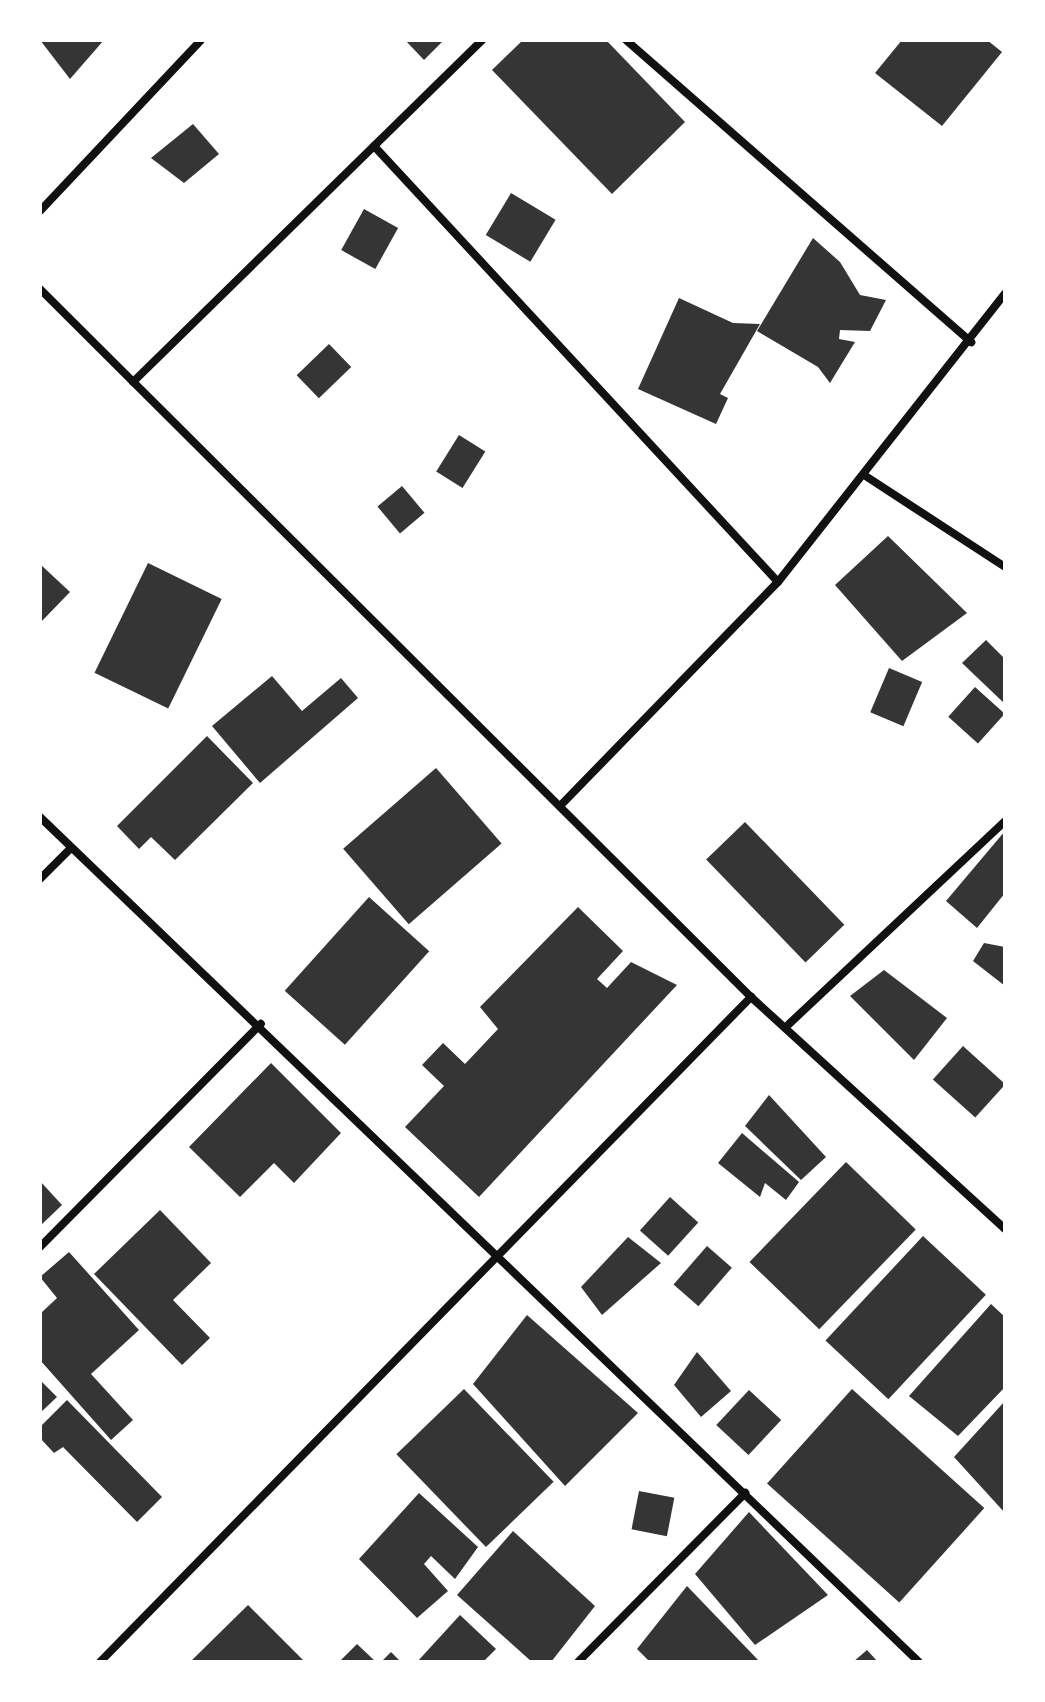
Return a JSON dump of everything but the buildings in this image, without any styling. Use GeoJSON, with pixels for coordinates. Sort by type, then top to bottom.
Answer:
{"type":"FeatureCollection","features":[{"type":"Feature","properties":{"kind":"street"},"geometry":{"type":"LineString","coordinates":[[40,211],[201,40]]}},
{"type":"Feature","properties":{"kind":"street"},"geometry":{"type":"LineString","coordinates":[[133,382],[482,40]]}},
{"type":"Feature","properties":{"kind":"street"},"geometry":{"type":"LineString","coordinates":[[626,40],[971,342]]}},
{"type":"Feature","properties":{"kind":"street"},"geometry":{"type":"LineString","coordinates":[[374,146],[778,582]]}},
{"type":"Feature","properties":{"kind":"street"},"geometry":{"type":"LineString","coordinates":[[40,289],[751,997],[789,1024],[1005,1229]]}},
{"type":"Feature","properties":{"kind":"street"},"geometry":{"type":"LineString","coordinates":[[560,806],[778,582],[971,342],[1005,294]]}},
{"type":"Feature","properties":{"kind":"street"},"geometry":{"type":"LineString","coordinates":[[864,475],[1005,567]]}},
{"type":"Feature","properties":{"kind":"street"},"geometry":{"type":"LineString","coordinates":[[40,817],[261,1024],[919,1662]]}},
{"type":"Feature","properties":{"kind":"street"},"geometry":{"type":"LineString","coordinates":[[789,1024],[1005,821]]}},
{"type":"Feature","properties":{"kind":"street"},"geometry":{"type":"LineString","coordinates":[[40,879],[71,848]]}},
{"type":"Feature","properties":{"kind":"street"},"geometry":{"type":"LineString","coordinates":[[105,1660],[751,997]]}},
{"type":"Feature","properties":{"kind":"street"},"geometry":{"type":"LineString","coordinates":[[40,1247],[261,1024]]}},
{"type":"Feature","properties":{"kind":"street"},"geometry":{"type":"LineString","coordinates":[[578,1662],[745,1493]]}}]}
